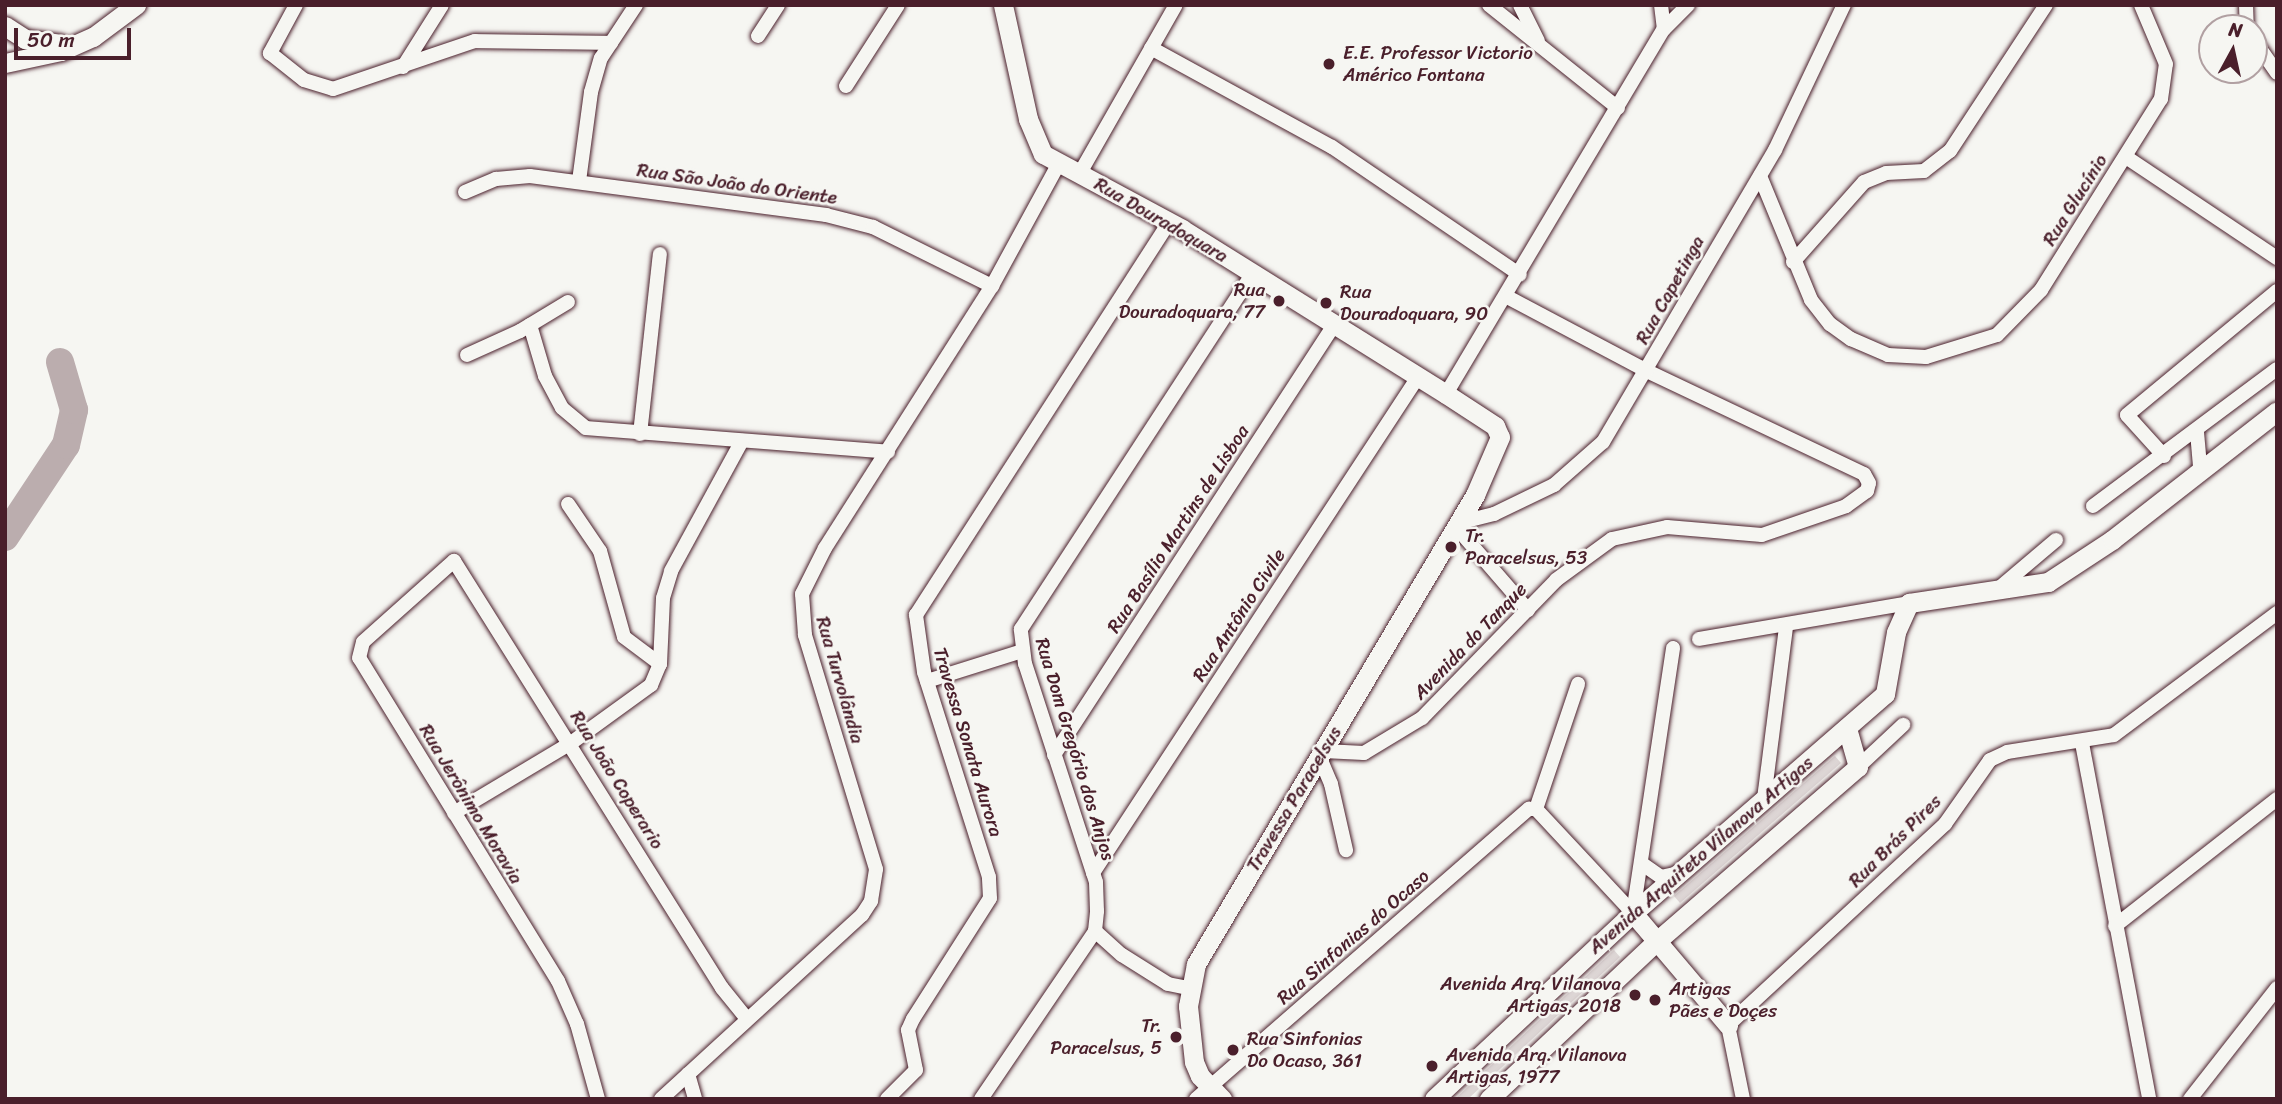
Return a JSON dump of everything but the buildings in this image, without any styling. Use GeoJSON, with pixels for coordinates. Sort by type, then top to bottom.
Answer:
{"type":"FeatureCollection","features":[{"type":"Feature","properties":{"kind":"main road"},"geometry":{"type":"LineString","coordinates":[[5,63],[61,51],[93,37],[135,5]]}},
{"type":"Feature","properties":{"kind":"main road","name":"Rua Douradoquara"},"geometry":{"type":"LineString","coordinates":[[1003,5],[1034,138],[1044,154],[1169,222],[1495,426],[1500,437],[1496,454],[1457,525]]}},
{"type":"Feature","properties":{"kind":"main road"},"geometry":{"type":"LineString","coordinates":[[5,26],[25,39],[48,45],[93,37]]}},
{"type":"Feature","properties":{"kind":"main road"},"geometry":{"type":"LineString","coordinates":[[1909,603],[2036,586],[2071,568],[2277,411]]}},
{"type":"Feature","properties":{"kind":"main road","name":"Travessa Paracelsus"},"geometry":{"type":"LineString","coordinates":[[1209,1095],[1194,1062],[1189,988],[1196,964],[1457,525]]}},
{"type":"Feature","properties":{"kind":"main road","name":"Avenida Arquiteto Vilanova Artigas"},"geometry":{"type":"LineString","coordinates":[[1434,1099],[1633,913],[1885,694],[1896,632],[1909,603]]}},
{"type":"Feature","properties":{"kind":"main road"},"geometry":{"type":"LineString","coordinates":[[1847,728],[1858,767]]}},
{"type":"Feature","properties":{"kind":"main road","name":"Avenida Arquiteto Vilanova Artigas"},"geometry":{"type":"LineString","coordinates":[[1489,1099],[1658,940],[1858,767]]}},
{"type":"Feature","properties":{"kind":"main road"},"geometry":{"type":"LineString","coordinates":[[1633,913],[1728,1025]]}},
{"type":"Feature","properties":{"kind":"street"},"geometry":{"type":"LineString","coordinates":[[296,5],[270,50],[304,80],[333,89],[497,38],[611,43]]}},
{"type":"Feature","properties":{"kind":"street"},"geometry":{"type":"LineString","coordinates":[[403,67],[442,5]]}},
{"type":"Feature","properties":{"kind":"street"},"geometry":{"type":"LineString","coordinates":[[579,181],[591,92],[601,58],[636,5]]}},
{"type":"Feature","properties":{"kind":"street"},"geometry":{"type":"LineString","coordinates":[[758,36],[778,5]]}},
{"type":"Feature","properties":{"kind":"street"},"geometry":{"type":"LineString","coordinates":[[846,86],[898,5]]}},
{"type":"Feature","properties":{"kind":"street"},"geometry":{"type":"LineString","coordinates":[[1080,173],[1176,5]]}},
{"type":"Feature","properties":{"kind":"street"},"geometry":{"type":"LineString","coordinates":[[1489,5],[1618,108]]}},
{"type":"Feature","properties":{"kind":"street"},"geometry":{"type":"LineString","coordinates":[[1520,5],[1541,46]]}},
{"type":"Feature","properties":{"kind":"street"},"geometry":{"type":"LineString","coordinates":[[1661,5],[1664,29]]}},
{"type":"Feature","properties":{"kind":"street"},"geometry":{"type":"LineString","coordinates":[[1446,394],[1520,275],[1664,29],[1688,5]]}},
{"type":"Feature","properties":{"kind":"street","name":"Rua Capetinga"},"geometry":{"type":"LineString","coordinates":[[1457,525],[1527,500],[1580,467],[1603,442],[1760,176],[1844,5]]}},
{"type":"Feature","properties":{"kind":"street"},"geometry":{"type":"LineString","coordinates":[[1760,176],[1793,262],[1864,182],[1886,173],[1924,171],[1950,151],[2046,5]]}},
{"type":"Feature","properties":{"kind":"street","name":"Rua Glucínio"},"geometry":{"type":"LineString","coordinates":[[1793,262],[1830,324],[1869,349],[1926,357],[1969,347],[1997,335],[2017,319],[2151,118],[2165,85],[2162,45],[2141,5]]}},
{"type":"Feature","properties":{"kind":"street"},"geometry":{"type":"LineString","coordinates":[[1151,48],[1332,147],[1520,275]]}},
{"type":"Feature","properties":{"kind":"street"},"geometry":{"type":"LineString","coordinates":[[2126,156],[2277,258]]}},
{"type":"Feature","properties":{"kind":"street","name":"Rua Turvolândia"},"geometry":{"type":"LineString","coordinates":[[661,1099],[862,915],[876,885],[871,850],[805,635],[802,594],[810,571],[992,286],[1059,163]]}},
{"type":"Feature","properties":{"kind":"street","name":"Rua São João do Oriente"},"geometry":{"type":"LineString","coordinates":[[465,191],[480,183],[521,177],[579,181],[846,219],[873,227],[992,286]]}},
{"type":"Feature","properties":{"kind":"street","name":"Travessa Sonata Aurora"},"geometry":{"type":"LineString","coordinates":[[887,1099],[916,1070],[908,1030],[913,1019],[990,898],[989,877],[927,681],[915,622],[918,607],[1169,222]]}},
{"type":"Feature","properties":{"kind":"street"},"geometry":{"type":"LineString","coordinates":[[640,434],[660,254]]}},
{"type":"Feature","properties":{"kind":"street","name":"Rua Dom Gregório dos Anjos"},"geometry":{"type":"LineString","coordinates":[[981,1099],[1095,931],[1098,897],[1093,873],[1022,651],[1020,635],[1026,618],[1252,274]]}},
{"type":"Feature","properties":{"kind":"street"},"geometry":{"type":"LineString","coordinates":[[2164,456],[2126,415],[2277,291]]}},
{"type":"Feature","properties":{"kind":"street"},"geometry":{"type":"LineString","coordinates":[[1507,296],[1647,371]]}},
{"type":"Feature","properties":{"kind":"street"},"geometry":{"type":"LineString","coordinates":[[467,355],[530,325],[568,302]]}},
{"type":"Feature","properties":{"kind":"street"},"geometry":{"type":"LineString","coordinates":[[530,325],[545,376],[576,424],[597,431],[888,452]]}},
{"type":"Feature","properties":{"kind":"street","name":"Rua Basílio Martins de Lisboa"},"geometry":{"type":"LineString","coordinates":[[1054,755],[1334,325]]}},
{"type":"Feature","properties":{"kind":"street"},"geometry":{"type":"LineString","coordinates":[[2093,506],[2197,432],[2277,369]]}},
{"type":"Feature","properties":{"kind":"street","name":"Avenida do Tanque"},"geometry":{"type":"LineString","coordinates":[[1322,754],[1364,753],[1422,718],[1576,563],[1612,539],[1667,527],[1762,535],[1846,506],[1860,498],[1869,483],[1864,474],[1647,371]]}},
{"type":"Feature","properties":{"kind":"street","name":"Rua Antônio Civile"},"geometry":{"type":"LineString","coordinates":[[1093,873],[1418,377]]}},
{"type":"Feature","properties":{"kind":"street"},"geometry":{"type":"LineString","coordinates":[[2197,432],[2200,470]]}},
{"type":"Feature","properties":{"kind":"street"},"geometry":{"type":"LineString","coordinates":[[454,813],[571,743],[646,692],[660,664],[666,583],[694,522],[742,441]]}},
{"type":"Feature","properties":{"kind":"street"},"geometry":{"type":"LineString","coordinates":[[568,504],[600,551],[624,637],[660,664]]}},
{"type":"Feature","properties":{"kind":"street"},"geometry":{"type":"LineString","coordinates":[[1457,525],[1528,610]]}},
{"type":"Feature","properties":{"kind":"street"},"geometry":{"type":"LineString","coordinates":[[1994,592],[2056,540]]}},
{"type":"Feature","properties":{"kind":"street","name":"Rua João Coperario"},"geometry":{"type":"LineString","coordinates":[[454,561],[571,743],[722,988],[747,1019]]}},
{"type":"Feature","properties":{"kind":"street","name":"Rua Jerônimo Moravia"},"geometry":{"type":"LineString","coordinates":[[454,561],[363,642],[359,658],[564,993],[598,1099]]}},
{"type":"Feature","properties":{"kind":"street"},"geometry":{"type":"LineString","coordinates":[[1699,639],[1786,627],[1909,603]]}},
{"type":"Feature","properties":{"kind":"street","name":"Rua Brás Pires"},"geometry":{"type":"LineString","coordinates":[[1728,1025],[1945,824],[1990,760],[2007,752],[2082,743],[2115,735],[2139,720],[2277,613]]}},
{"type":"Feature","properties":{"kind":"street"},"geometry":{"type":"LineString","coordinates":[[1764,799],[1786,627]]}},
{"type":"Feature","properties":{"kind":"street"},"geometry":{"type":"LineString","coordinates":[[1633,913],[1673,648]]}},
{"type":"Feature","properties":{"kind":"street"},"geometry":{"type":"LineString","coordinates":[[927,681],[1022,651]]}},
{"type":"Feature","properties":{"kind":"street"},"geometry":{"type":"LineString","coordinates":[[1578,684],[1536,810],[1633,913]]}},
{"type":"Feature","properties":{"kind":"street","name":"Avenida Arquiteto Vilanova Artigas"},"geometry":{"type":"LineString","coordinates":[[1858,767],[1903,726]]}},
{"type":"Feature","properties":{"kind":"street"},"geometry":{"type":"LineString","coordinates":[[2082,743],[2149,1099]]}},
{"type":"Feature","properties":{"kind":"street"},"geometry":{"type":"LineString","coordinates":[[1322,754],[1346,850]]}},
{"type":"Feature","properties":{"kind":"street"},"geometry":{"type":"LineString","coordinates":[[2115,926],[2277,799]]}},
{"type":"Feature","properties":{"kind":"street","name":"Rua Sinfonias do Ocaso"},"geometry":{"type":"LineString","coordinates":[[1209,1095],[1529,809],[1536,810]]}},
{"type":"Feature","properties":{"kind":"street"},"geometry":{"type":"LineString","coordinates":[[1641,863],[1661,877],[1680,872]]}},
{"type":"Feature","properties":{"kind":"street"},"geometry":{"type":"LineString","coordinates":[[1095,931],[1122,955],[1168,984],[1189,988]]}},
{"type":"Feature","properties":{"kind":"street"},"geometry":{"type":"LineString","coordinates":[[2190,1099],[2277,988]]}},
{"type":"Feature","properties":{"kind":"street"},"geometry":{"type":"LineString","coordinates":[[1728,1025],[1744,1099]]}},
{"type":"Feature","properties":{"kind":"street"},"geometry":{"type":"LineString","coordinates":[[688,1074],[695,1099]]}},
{"type":"Feature","properties":{"kind":"shaded area"},"geometry":{"type":"Polygon","coordinates":[[[1835,756],[1841,763],[1680,903],[1674,896],[1835,756]]]}},
{"type":"Feature","properties":{"kind":"shaded area"},"geometry":{"type":"Polygon","coordinates":[[[1614,950],[1620,957],[1468,1099],[1455,1099],[1614,950]]]}},
{"type":"Feature","properties":{"kind":"waterway"},"geometry":{"type":"LineString","coordinates":[[5,537],[66,445],[74,410],[60,362]]}},
{"type":"Feature","properties":{"kind":"place","name":"E.E. Professor Victorio Américo Fontana"},"geometry":{"type":"Point","coordinates":[1329,64]}},
{"type":"Feature","properties":{"kind":"place","name":"Rua Douradoquara, 77"},"geometry":{"type":"Point","coordinates":[1279,301]}},
{"type":"Feature","properties":{"kind":"place","name":"Rua Douradoquara, 90"},"geometry":{"type":"Point","coordinates":[1326,303]}},
{"type":"Feature","properties":{"kind":"place","name":"Tr. Paracelsus, 53"},"geometry":{"type":"Point","coordinates":[1451,547]}},
{"type":"Feature","properties":{"kind":"place","name":"Avenida Arq. Vilanova Artigas, 2018"},"geometry":{"type":"Point","coordinates":[1635,995]}},
{"type":"Feature","properties":{"kind":"place","name":"Artigas Pães e Doçes"},"geometry":{"type":"Point","coordinates":[1655,1000]}},
{"type":"Feature","properties":{"kind":"place","name":"Tr. Paracelsus, 5"},"geometry":{"type":"Point","coordinates":[1176,1037]}},
{"type":"Feature","properties":{"kind":"place","name":"Rua Sinfonias Do Ocaso, 361"},"geometry":{"type":"Point","coordinates":[1233,1050]}},
{"type":"Feature","properties":{"kind":"place","name":"Avenida Arq. Vilanova Artigas, 1977"},"geometry":{"type":"Point","coordinates":[1432,1066]}}]}
